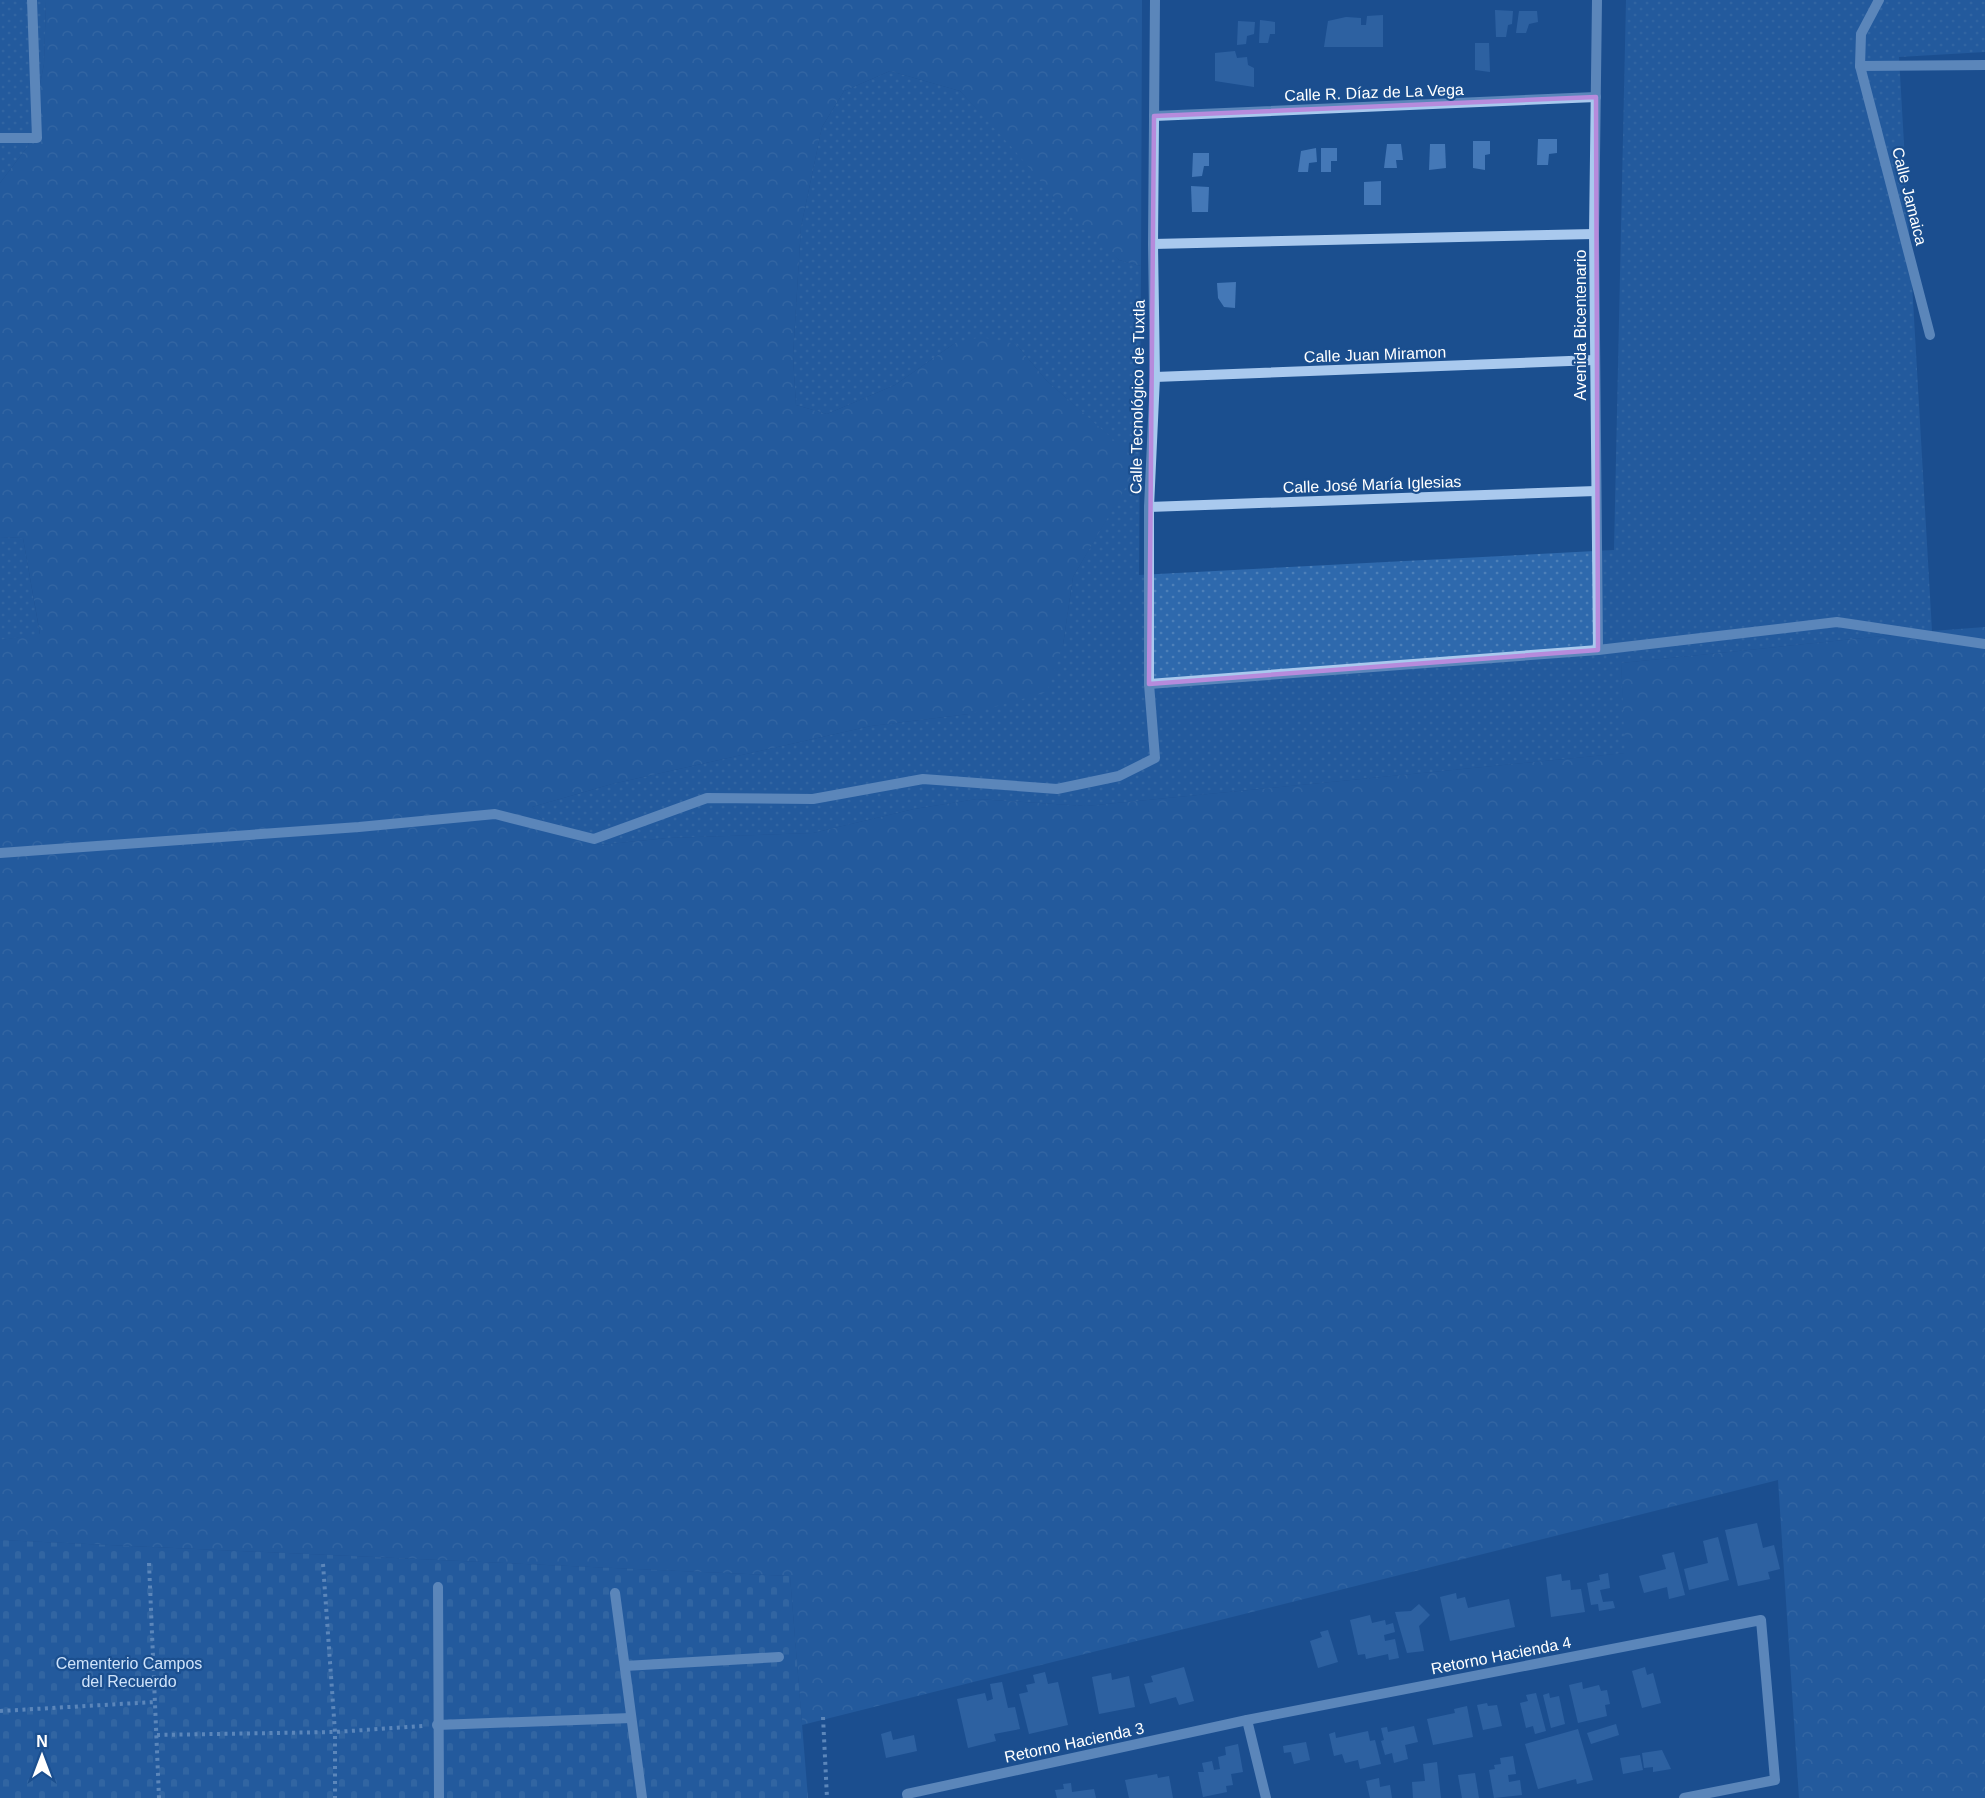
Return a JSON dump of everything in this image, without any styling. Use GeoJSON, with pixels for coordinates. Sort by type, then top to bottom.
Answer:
{"type":"FeatureCollection","features":[{"type":"Feature","properties":{"kind":"street"},"geometry":{"type":"LineString","coordinates":[[0,138],[37,138],[32,0]]}},
{"type":"Feature","properties":{"kind":"street","name":"Calle Tecnológico de Tuxtla"},"geometry":{"type":"LineString","coordinates":[[0,853],[359,827],[495,814],[594,839],[707,798],[813,799],[923,779],[1056,789],[1119,776],[1155,758],[1149,684],[1149,507],[1155,377],[1153,244],[1155,0]]}},
{"type":"Feature","properties":{"kind":"street","name":"Avenida Bicentenario"},"geometry":{"type":"LineString","coordinates":[[1597,0],[1594,234],[1598,650]]}},
{"type":"Feature","properties":{"kind":"street","name":"Calle Jamaica"},"geometry":{"type":"LineString","coordinates":[[1879,0],[1861,34],[1860,66],[1930,335]]}},
{"type":"Feature","properties":{"kind":"street"},"geometry":{"type":"LineString","coordinates":[[1860,66],[1985,65]]}},
{"type":"Feature","properties":{"kind":"street","name":"Calle R. Díaz de La Vega"},"geometry":{"type":"LineString","coordinates":[[1154,116],[1596,98]]}},
{"type":"Feature","properties":{"kind":"street"},"geometry":{"type":"LineString","coordinates":[[1153,244],[1594,234]]}},
{"type":"Feature","properties":{"kind":"street","name":"Calle Juan Miramon"},"geometry":{"type":"LineString","coordinates":[[1155,377],[1595,360]]}},
{"type":"Feature","properties":{"kind":"street","name":"Calle José María Iglesias"},"geometry":{"type":"LineString","coordinates":[[1149,507],[1596,491]]}},
{"type":"Feature","properties":{"kind":"street"},"geometry":{"type":"LineString","coordinates":[[1149,684],[1598,650],[1837,622],[1985,644]]}},
{"type":"Feature","properties":{"kind":"street"},"geometry":{"type":"LineString","coordinates":[[438,1587],[439,1798]]}},
{"type":"Feature","properties":{"kind":"street"},"geometry":{"type":"LineString","coordinates":[[615,1593],[642,1798]]}},
{"type":"Feature","properties":{"kind":"street","name":"Retorno Hacienda 4"},"geometry":{"type":"LineString","coordinates":[[1247,1720],[1761,1620],[1775,1780],[1684,1798]]}},
{"type":"Feature","properties":{"kind":"street"},"geometry":{"type":"LineString","coordinates":[[625,1666],[779,1657]]}},
{"type":"Feature","properties":{"kind":"street"},"geometry":{"type":"LineString","coordinates":[[437,1725],[631,1718]]}},
{"type":"Feature","properties":{"kind":"street"},"geometry":{"type":"LineString","coordinates":[[1247,1720],[1266,1798]]}},
{"type":"Feature","properties":{"kind":"street","name":"Retorno Hacienda 3"},"geometry":{"type":"LineString","coordinates":[[908,1796],[1247,1720]]}},
{"type":"Feature","properties":{"kind":"path"},"geometry":{"type":"LineString","coordinates":[[149,1563],[159,1798]]}},
{"type":"Feature","properties":{"kind":"path"},"geometry":{"type":"LineString","coordinates":[[323,1564],[335,1732],[335,1798]]}},
{"type":"Feature","properties":{"kind":"path"},"geometry":{"type":"LineString","coordinates":[[0,1711],[155,1702]]}},
{"type":"Feature","properties":{"kind":"path"},"geometry":{"type":"LineString","coordinates":[[823,1717],[827,1798]]}},
{"type":"Feature","properties":{"kind":"path"},"geometry":{"type":"LineString","coordinates":[[157,1734],[335,1732],[437,1725]]}},
{"type":"Feature","properties":{"kind":"highlighted area"},"geometry":{"type":"Polygon","coordinates":[[[1596,97],[1598,650],[1149,684],[1154,116],[1596,97]]]}},
{"type":"Feature","properties":{"kind":"green space"},"geometry":{"type":"Polygon","coordinates":[[[0,0],[46,0],[44,64],[28,146],[0,183],[0,0]]]}},
{"type":"Feature","properties":{"kind":"green space"},"geometry":{"type":"Polygon","coordinates":[[[46,0],[1142,0],[1141,266],[1119,260],[1071,217],[960,91],[890,71],[844,91],[822,127],[801,227],[793,356],[796,405],[827,414],[895,385],[955,343],[981,337],[1016,344],[1046,380],[1140,463],[1073,577],[1063,645],[1047,692],[969,714],[871,726],[612,784],[532,807],[549,828],[600,845],[667,838],[813,833],[914,809],[977,799],[1086,806],[1625,753],[1621,663],[1985,627],[1985,1798],[1799,1798],[1778,1480],[802,1725],[790,1576],[0,1540],[0,640],[40,634],[23,538],[0,537],[0,183],[28,146],[44,64],[46,0]]]}},
{"type":"Feature","properties":{"kind":"green space"},"geometry":{"type":"Polygon","coordinates":[[[1626,0],[1985,0],[1985,52],[1899,57],[1932,631],[1621,663],[1626,753],[1086,806],[977,799],[914,809],[813,833],[667,838],[600,845],[549,828],[532,807],[612,784],[871,726],[969,714],[1063,645],[1073,577],[1139,463],[1046,380],[1016,344],[955,343],[895,385],[827,414],[796,405],[793,356],[801,227],[822,127],[844,91],[890,71],[960,91],[1119,260],[1141,266],[1139,575],[1614,550],[1626,0]]]}},
{"type":"Feature","properties":{"kind":"green space"},"geometry":{"type":"Polygon","coordinates":[[[0,537],[23,538],[40,635],[0,640],[0,537]]]}},
{"type":"Feature","properties":{"kind":"green space","name":"Cementerio Campos del Recuerdo"},"geometry":{"type":"Polygon","coordinates":[[[0,1540],[790,1576],[808,1798],[0,1798],[0,1540]]]}},
{"type":"Feature","properties":{"kind":"building"},"geometry":{"type":"Polygon","coordinates":[[[1495,10],[1513,11],[1512,24],[1508,25],[1506,37],[1496,37],[1495,10]]]}},
{"type":"Feature","properties":{"kind":"building"},"geometry":{"type":"Polygon","coordinates":[[[1519,11],[1537,11],[1538,22],[1529,24],[1526,33],[1516,33],[1519,11]]]}},
{"type":"Feature","properties":{"kind":"building"},"geometry":{"type":"Polygon","coordinates":[[[1383,15],[1383,47],[1324,47],[1328,21],[1346,17],[1361,18],[1361,25],[1366,25],[1367,16],[1383,15]]]}},
{"type":"Feature","properties":{"kind":"building"},"geometry":{"type":"Polygon","coordinates":[[[1260,20],[1275,22],[1275,34],[1270,34],[1268,43],[1259,43],[1260,20]]]}},
{"type":"Feature","properties":{"kind":"building"},"geometry":{"type":"Polygon","coordinates":[[[1238,21],[1255,22],[1254,34],[1247,36],[1246,44],[1237,45],[1238,21]]]}},
{"type":"Feature","properties":{"kind":"building"},"geometry":{"type":"Polygon","coordinates":[[[1475,43],[1489,43],[1490,72],[1475,70],[1475,43]]]}},
{"type":"Feature","properties":{"kind":"building"},"geometry":{"type":"Polygon","coordinates":[[[1235,51],[1237,58],[1247,57],[1248,65],[1254,68],[1254,87],[1215,81],[1215,53],[1235,51]]]}},
{"type":"Feature","properties":{"kind":"building"},"geometry":{"type":"Polygon","coordinates":[[[1538,139],[1557,139],[1557,153],[1549,154],[1548,165],[1537,165],[1538,139]]]}},
{"type":"Feature","properties":{"kind":"building"},"geometry":{"type":"Polygon","coordinates":[[[1473,141],[1490,141],[1490,154],[1485,155],[1485,170],[1473,168],[1473,141]]]}},
{"type":"Feature","properties":{"kind":"building"},"geometry":{"type":"Polygon","coordinates":[[[1387,144],[1401,144],[1403,160],[1396,160],[1397,168],[1384,168],[1387,144]]]}},
{"type":"Feature","properties":{"kind":"building"},"geometry":{"type":"Polygon","coordinates":[[[1430,144],[1445,144],[1446,168],[1429,170],[1430,144]]]}},
{"type":"Feature","properties":{"kind":"building"},"geometry":{"type":"Polygon","coordinates":[[[1316,148],[1317,162],[1309,163],[1308,172],[1298,172],[1301,151],[1316,148]]]}},
{"type":"Feature","properties":{"kind":"building"},"geometry":{"type":"Polygon","coordinates":[[[1321,148],[1337,148],[1337,161],[1331,161],[1331,172],[1321,172],[1321,148]]]}},
{"type":"Feature","properties":{"kind":"building"},"geometry":{"type":"Polygon","coordinates":[[[1193,153],[1209,153],[1209,166],[1204,166],[1202,176],[1192,177],[1193,153]]]}},
{"type":"Feature","properties":{"kind":"building"},"geometry":{"type":"Polygon","coordinates":[[[1381,181],[1381,205],[1364,205],[1364,182],[1381,181]]]}},
{"type":"Feature","properties":{"kind":"building"},"geometry":{"type":"Polygon","coordinates":[[[1191,186],[1209,187],[1208,212],[1192,212],[1191,186]]]}},
{"type":"Feature","properties":{"kind":"building"},"geometry":{"type":"Polygon","coordinates":[[[1236,282],[1235,308],[1224,307],[1218,298],[1217,283],[1236,282]]]}},
{"type":"Feature","properties":{"kind":"building"},"geometry":{"type":"Polygon","coordinates":[[[1757,1523],[1763,1548],[1774,1545],[1780,1569],[1768,1572],[1770,1579],[1738,1586],[1725,1530],[1757,1523]]]}},
{"type":"Feature","properties":{"kind":"building"},"geometry":{"type":"Polygon","coordinates":[[[1718,1537],[1729,1580],[1689,1590],[1684,1569],[1708,1563],[1703,1541],[1718,1537]]]}},
{"type":"Feature","properties":{"kind":"building"},"geometry":{"type":"Polygon","coordinates":[[[1674,1552],[1685,1595],[1669,1599],[1667,1587],[1644,1593],[1639,1576],[1666,1569],[1662,1555],[1674,1552]]]}},
{"type":"Feature","properties":{"kind":"building"},"geometry":{"type":"Polygon","coordinates":[[[1608,1573],[1610,1588],[1600,1590],[1603,1602],[1613,1601],[1615,1608],[1599,1611],[1598,1604],[1591,1605],[1587,1583],[1600,1580],[1599,1575],[1608,1573]]]}},
{"type":"Feature","properties":{"kind":"building"},"geometry":{"type":"Polygon","coordinates":[[[1561,1574],[1562,1581],[1570,1580],[1571,1590],[1581,1589],[1585,1612],[1551,1617],[1546,1577],[1561,1574]]]}},
{"type":"Feature","properties":{"kind":"building"},"geometry":{"type":"Polygon","coordinates":[[[1456,1593],[1457,1599],[1465,1597],[1468,1608],[1509,1599],[1515,1627],[1450,1641],[1440,1597],[1456,1593]]]}},
{"type":"Feature","properties":{"kind":"building"},"geometry":{"type":"Polygon","coordinates":[[[1419,1604],[1430,1615],[1419,1626],[1424,1651],[1407,1653],[1395,1612],[1411,1611],[1419,1604]]]}},
{"type":"Feature","properties":{"kind":"building"},"geometry":{"type":"Polygon","coordinates":[[[1370,1615],[1372,1623],[1385,1620],[1386,1625],[1393,1623],[1395,1632],[1384,1635],[1385,1641],[1395,1639],[1399,1658],[1389,1660],[1388,1654],[1366,1659],[1365,1654],[1358,1655],[1350,1620],[1370,1615]]]}},
{"type":"Feature","properties":{"kind":"building"},"geometry":{"type":"Polygon","coordinates":[[[1328,1630],[1338,1662],[1318,1668],[1310,1641],[1322,1637],[1320,1632],[1328,1630]]]}},
{"type":"Feature","properties":{"kind":"building"},"geometry":{"type":"Polygon","coordinates":[[[1184,1667],[1194,1701],[1179,1705],[1176,1697],[1150,1704],[1144,1684],[1153,1682],[1151,1676],[1184,1667]]]}},
{"type":"Feature","properties":{"kind":"building"},"geometry":{"type":"Polygon","coordinates":[[[1645,1667],[1647,1675],[1653,1673],[1661,1703],[1642,1708],[1632,1671],[1645,1667]]]}},
{"type":"Feature","properties":{"kind":"building"},"geometry":{"type":"Polygon","coordinates":[[[1045,1672],[1048,1684],[1058,1682],[1068,1725],[1029,1734],[1019,1694],[1028,1692],[1026,1685],[1035,1683],[1033,1675],[1045,1672]]]}},
{"type":"Feature","properties":{"kind":"building"},"geometry":{"type":"Polygon","coordinates":[[[1111,1673],[1112,1680],[1129,1676],[1135,1707],[1099,1714],[1092,1677],[1111,1673]]]}},
{"type":"Feature","properties":{"kind":"building"},"geometry":{"type":"Polygon","coordinates":[[[1002,1682],[1008,1708],[1015,1707],[1020,1729],[994,1734],[996,1741],[968,1748],[957,1699],[985,1693],[987,1701],[993,1699],[990,1684],[1002,1682]]]}},
{"type":"Feature","properties":{"kind":"building"},"geometry":{"type":"Polygon","coordinates":[[[1582,1682],[1583,1689],[1599,1685],[1601,1691],[1607,1690],[1610,1704],[1605,1705],[1607,1716],[1578,1723],[1569,1685],[1582,1682]]]}},
{"type":"Feature","properties":{"kind":"building"},"geometry":{"type":"Polygon","coordinates":[[[1536,1693],[1546,1731],[1535,1734],[1533,1726],[1526,1728],[1520,1703],[1528,1701],[1526,1695],[1536,1693]]]}},
{"type":"Feature","properties":{"kind":"building"},"geometry":{"type":"Polygon","coordinates":[[[1549,1693],[1550,1698],[1559,1696],[1565,1724],[1551,1728],[1543,1695],[1549,1693]]]}},
{"type":"Feature","properties":{"kind":"building"},"geometry":{"type":"Polygon","coordinates":[[[1487,1703],[1488,1706],[1497,1705],[1502,1726],[1483,1730],[1477,1705],[1487,1703]]]}},
{"type":"Feature","properties":{"kind":"building"},"geometry":{"type":"Polygon","coordinates":[[[1467,1706],[1473,1737],[1433,1745],[1427,1719],[1455,1713],[1454,1709],[1467,1706]]]}},
{"type":"Feature","properties":{"kind":"building"},"geometry":{"type":"Polygon","coordinates":[[[1616,1724],[1619,1735],[1591,1744],[1587,1733],[1616,1724]]]}},
{"type":"Feature","properties":{"kind":"building"},"geometry":{"type":"Polygon","coordinates":[[[1414,1726],[1418,1742],[1405,1745],[1408,1759],[1394,1763],[1392,1753],[1385,1755],[1381,1741],[1384,1740],[1381,1728],[1387,1727],[1388,1732],[1414,1726]]]}},
{"type":"Feature","properties":{"kind":"building"},"geometry":{"type":"Polygon","coordinates":[[[1578,1729],[1593,1780],[1577,1784],[1576,1779],[1538,1789],[1525,1744],[1578,1729]]]}},
{"type":"Feature","properties":{"kind":"building"},"geometry":{"type":"Polygon","coordinates":[[[891,1731],[893,1740],[914,1735],[917,1751],[886,1758],[881,1734],[891,1731]]]}},
{"type":"Feature","properties":{"kind":"building"},"geometry":{"type":"Polygon","coordinates":[[[1368,1731],[1370,1741],[1375,1740],[1381,1764],[1360,1769],[1358,1760],[1345,1763],[1342,1754],[1334,1756],[1329,1734],[1335,1732],[1336,1738],[1368,1731]]]}},
{"type":"Feature","properties":{"kind":"building"},"geometry":{"type":"Polygon","coordinates":[[[1306,1742],[1310,1760],[1294,1764],[1291,1752],[1284,1753],[1283,1746],[1306,1742]]]}},
{"type":"Feature","properties":{"kind":"building"},"geometry":{"type":"Polygon","coordinates":[[[1238,1744],[1243,1772],[1231,1774],[1233,1785],[1226,1786],[1227,1792],[1203,1797],[1198,1772],[1204,1772],[1202,1763],[1212,1761],[1214,1770],[1220,1769],[1218,1757],[1226,1755],[1225,1747],[1238,1744]]]}},
{"type":"Feature","properties":{"kind":"building"},"geometry":{"type":"Polygon","coordinates":[[[1662,1750],[1671,1769],[1653,1772],[1653,1767],[1644,1768],[1642,1753],[1662,1750]]]}},
{"type":"Feature","properties":{"kind":"building"},"geometry":{"type":"Polygon","coordinates":[[[1640,1755],[1643,1770],[1623,1774],[1620,1758],[1640,1755]]]}},
{"type":"Feature","properties":{"kind":"building"},"geometry":{"type":"Polygon","coordinates":[[[1513,1756],[1516,1774],[1508,1775],[1509,1782],[1520,1780],[1522,1795],[1494,1798],[1489,1770],[1495,1769],[1494,1765],[1501,1764],[1500,1758],[1513,1756]]]}},
{"type":"Feature","properties":{"kind":"building"},"geometry":{"type":"Polygon","coordinates":[[[1437,1762],[1441,1798],[1413,1798],[1412,1782],[1425,1781],[1423,1764],[1437,1762]]]}},
{"type":"Feature","properties":{"kind":"building"},"geometry":{"type":"Polygon","coordinates":[[[1475,1773],[1479,1798],[1462,1798],[1458,1775],[1475,1773]]]}},
{"type":"Feature","properties":{"kind":"building"},"geometry":{"type":"Polygon","coordinates":[[[1157,1774],[1158,1778],[1169,1776],[1173,1798],[1129,1798],[1125,1780],[1157,1774]]]}},
{"type":"Feature","properties":{"kind":"building"},"geometry":{"type":"Polygon","coordinates":[[[1379,1778],[1380,1787],[1390,1785],[1392,1798],[1370,1798],[1366,1781],[1379,1778]]]}},
{"type":"Feature","properties":{"kind":"building"},"geometry":{"type":"Polygon","coordinates":[[[1071,1783],[1072,1792],[1094,1789],[1096,1798],[1057,1798],[1055,1790],[1064,1789],[1063,1784],[1071,1783]]]}}]}
